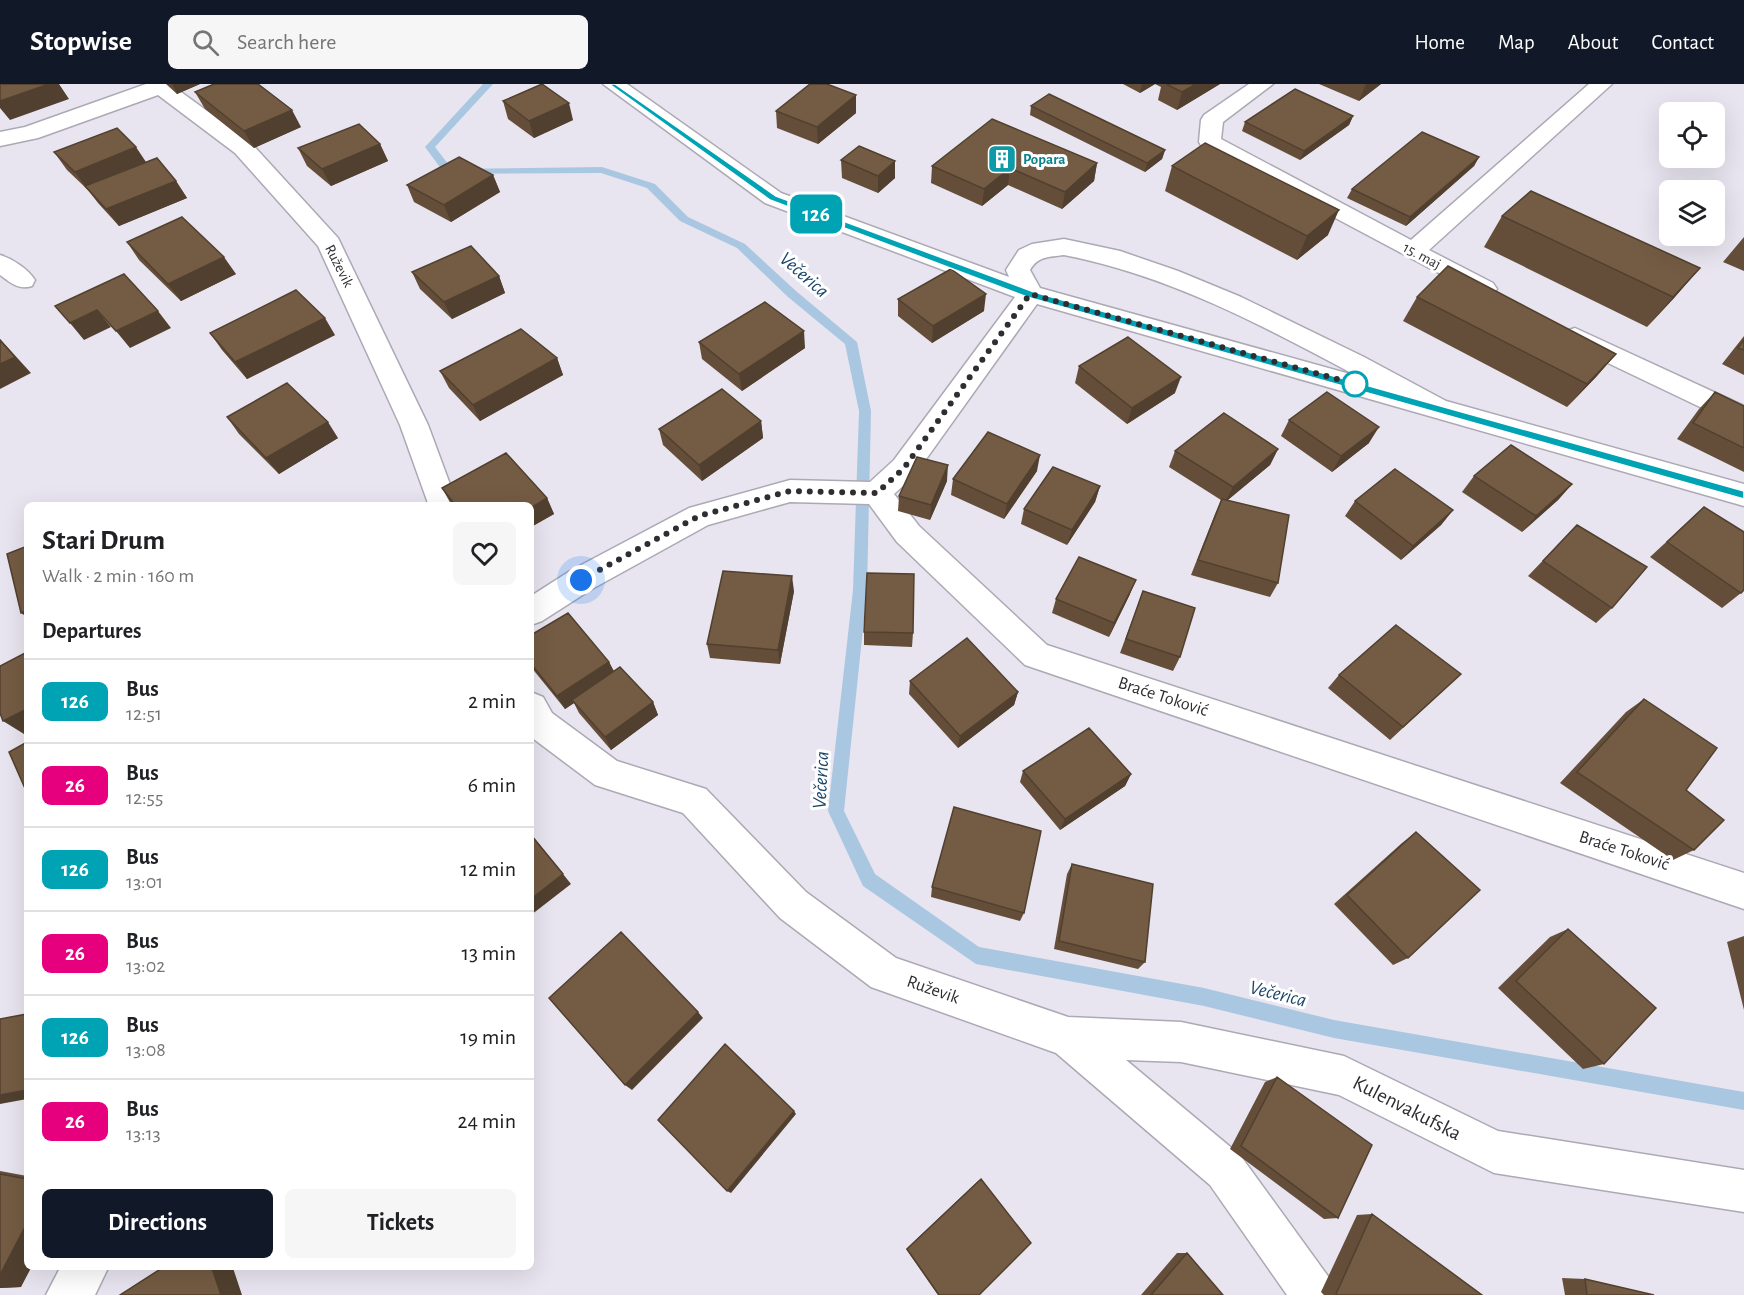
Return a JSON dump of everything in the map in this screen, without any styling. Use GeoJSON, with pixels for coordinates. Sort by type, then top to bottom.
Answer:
{"type":"FeatureCollection","features":[{"type":"Feature","properties":{"kind":"street"},"geometry":{"type":"LineString","coordinates":[[613,84],[773,198],[1030,294],[1744,495]]}},
{"type":"Feature","properties":{"kind":"street","name":"15. maj"},"geometry":{"type":"LineString","coordinates":[[1263,84],[1212,120],[1210,142],[1504,300]]}},
{"type":"Feature","properties":{"kind":"street"},"geometry":{"type":"LineString","coordinates":[[1413,251],[1602,84]]}},
{"type":"Feature","properties":{"kind":"street"},"geometry":{"type":"LineString","coordinates":[[0,138],[30,133],[158,85]]}},
{"type":"Feature","properties":{"kind":"street","name":"Ruževik"},"geometry":{"type":"LineString","coordinates":[[158,85],[243,148],[329,243],[414,425],[443,502]]}},
{"type":"Feature","properties":{"kind":"street"},"geometry":{"type":"LineString","coordinates":[[1030,294],[1018,270],[1031,252],[1070,247],[1105,253],[1244,309],[1304,337],[1436,407]]}},
{"type":"Feature","properties":{"kind":"street"},"geometry":{"type":"LineString","coordinates":[[0,263],[23,280]]}},
{"type":"Feature","properties":{"kind":"street"},"geometry":{"type":"LineString","coordinates":[[534,610],[581,580],[699,516],[790,491],[877,493],[904,468],[1030,294]]}},
{"type":"Feature","properties":{"kind":"street"},"geometry":{"type":"LineString","coordinates":[[1555,327],[1744,418]]}},
{"type":"Feature","properties":{"kind":"street","name":"Braće Toković"},"geometry":{"type":"LineString","coordinates":[[877,493],[908,534],[1036,655],[1744,891]]}},
{"type":"Feature","properties":{"kind":"street","name":"Ruževik"},"geometry":{"type":"LineString","coordinates":[[534,720],[608,774],[694,800],[793,905],[885,973],[1068,1037],[1225,1170],[1314,1295]]}},
{"type":"Feature","properties":{"kind":"street","name":"Kulenvakufska"},"geometry":{"type":"LineString","coordinates":[[1068,1037],[1181,1042],[1344,1076],[1494,1152],[1744,1191]]}},
{"type":"Feature","properties":{"kind":"street"},"geometry":{"type":"LineString","coordinates":[[69,1295],[85,1270]]}},
{"type":"Feature","properties":{"kind":"building"},"geometry":{"type":"Polygon","coordinates":[[[0,84],[49,84],[0,101],[0,84]]]}},
{"type":"Feature","properties":{"kind":"building"},"geometry":{"type":"Polygon","coordinates":[[[214,84],[258,84],[292,110],[244,131],[195,92],[214,84]]]}},
{"type":"Feature","properties":{"kind":"building"},"geometry":{"type":"Polygon","coordinates":[[[542,84],[569,103],[529,121],[503,101],[542,84]]]}},
{"type":"Feature","properties":{"kind":"building"},"geometry":{"type":"Polygon","coordinates":[[[810,84],[827,84],[856,95],[817,127],[776,111],[810,84]]]}},
{"type":"Feature","properties":{"kind":"building"},"geometry":{"type":"Polygon","coordinates":[[[1166,84],[1196,84],[1182,92],[1166,84]]]}},
{"type":"Feature","properties":{"kind":"building"},"geometry":{"type":"Polygon","coordinates":[[[1295,89],[1353,116],[1304,151],[1245,122],[1295,89]]]}},
{"type":"Feature","properties":{"kind":"building"},"geometry":{"type":"Polygon","coordinates":[[[1049,94],[1165,150],[1147,163],[1031,106],[1049,94]]]}},
{"type":"Feature","properties":{"kind":"building"},"geometry":{"type":"Polygon","coordinates":[[[992,119],[1097,163],[1065,192],[1010,168],[984,189],[932,166],[992,119]]]}},
{"type":"Feature","properties":{"kind":"building"},"geometry":{"type":"Polygon","coordinates":[[[359,124],[380,144],[322,169],[298,148],[359,124]]]}},
{"type":"Feature","properties":{"kind":"building"},"geometry":{"type":"Polygon","coordinates":[[[117,128],[136,147],[75,172],[54,152],[117,128]]]}},
{"type":"Feature","properties":{"kind":"building"},"geometry":{"type":"Polygon","coordinates":[[[1422,132],[1479,157],[1410,217],[1352,189],[1422,132]]]}},
{"type":"Feature","properties":{"kind":"building"},"geometry":{"type":"Polygon","coordinates":[[[1205,143],[1339,210],[1307,236],[1172,166],[1205,143]]]}},
{"type":"Feature","properties":{"kind":"building"},"geometry":{"type":"Polygon","coordinates":[[[859,146],[895,161],[878,176],[841,160],[859,146]]]}},
{"type":"Feature","properties":{"kind":"building"},"geometry":{"type":"Polygon","coordinates":[[[459,157],[493,175],[444,205],[407,185],[459,157]]]}},
{"type":"Feature","properties":{"kind":"building"},"geometry":{"type":"Polygon","coordinates":[[[157,158],[176,181],[106,209],[85,186],[157,158]]]}},
{"type":"Feature","properties":{"kind":"building"},"geometry":{"type":"Polygon","coordinates":[[[1531,191],[1700,268],[1673,297],[1502,216],[1531,191]]]}},
{"type":"Feature","properties":{"kind":"building"},"geometry":{"type":"Polygon","coordinates":[[[182,217],[224,257],[168,284],[127,242],[182,217]]]}},
{"type":"Feature","properties":{"kind":"building"},"geometry":{"type":"Polygon","coordinates":[[[471,246],[499,276],[444,302],[412,272],[471,246]]]}},
{"type":"Feature","properties":{"kind":"building"},"geometry":{"type":"Polygon","coordinates":[[[1448,266],[1616,354],[1587,384],[1417,297],[1448,266]]]}},
{"type":"Feature","properties":{"kind":"building"},"geometry":{"type":"Polygon","coordinates":[[[951,269],[986,294],[933,326],[898,299],[951,269]]]}},
{"type":"Feature","properties":{"kind":"building"},"geometry":{"type":"Polygon","coordinates":[[[124,274],[158,311],[116,331],[97,310],[70,323],[55,306],[124,274]]]}},
{"type":"Feature","properties":{"kind":"building"},"geometry":{"type":"Polygon","coordinates":[[[296,290],[325,318],[235,362],[210,333],[296,290]]]}},
{"type":"Feature","properties":{"kind":"building"},"geometry":{"type":"Polygon","coordinates":[[[765,302],[804,331],[739,374],[699,342],[765,302]]]}},
{"type":"Feature","properties":{"kind":"building"},"geometry":{"type":"Polygon","coordinates":[[[521,329],[557,358],[473,405],[440,371],[521,329]]]}},
{"type":"Feature","properties":{"kind":"building"},"geometry":{"type":"Polygon","coordinates":[[[1128,337],[1181,377],[1132,408],[1079,366],[1128,337]]]}},
{"type":"Feature","properties":{"kind":"building"},"geometry":{"type":"Polygon","coordinates":[[[0,340],[15,357],[0,364],[0,340]]]}},
{"type":"Feature","properties":{"kind":"building"},"geometry":{"type":"Polygon","coordinates":[[[1744,340],[1744,350],[1738,348],[1744,340]]]}},
{"type":"Feature","properties":{"kind":"building"},"geometry":{"type":"Polygon","coordinates":[[[287,383],[328,422],[266,458],[227,417],[287,383]]]}},
{"type":"Feature","properties":{"kind":"building"},"geometry":{"type":"Polygon","coordinates":[[[722,389],[761,421],[699,465],[659,429],[722,389]]]}},
{"type":"Feature","properties":{"kind":"building"},"geometry":{"type":"Polygon","coordinates":[[[1327,392],[1379,427],[1341,456],[1289,420],[1327,392]]]}},
{"type":"Feature","properties":{"kind":"building"},"geometry":{"type":"Polygon","coordinates":[[[1715,392],[1744,406],[1744,448],[1693,423],[1715,392]]]}},
{"type":"Feature","properties":{"kind":"building"},"geometry":{"type":"Polygon","coordinates":[[[1224,413],[1278,449],[1233,487],[1175,451],[1224,413]]]}},
{"type":"Feature","properties":{"kind":"building"},"geometry":{"type":"Polygon","coordinates":[[[988,432],[1040,455],[1007,504],[953,479],[988,432]]]}},
{"type":"Feature","properties":{"kind":"building"},"geometry":{"type":"Polygon","coordinates":[[[1511,445],[1572,484],[1536,516],[1474,476],[1511,445]]]}},
{"type":"Feature","properties":{"kind":"building"},"geometry":{"type":"Polygon","coordinates":[[[506,453],[547,498],[534,506],[534,502],[453,502],[442,488],[506,453]]]}},
{"type":"Feature","properties":{"kind":"building"},"geometry":{"type":"Polygon","coordinates":[[[917,457],[948,465],[931,505],[899,496],[917,457]]]}},
{"type":"Feature","properties":{"kind":"building"},"geometry":{"type":"Polygon","coordinates":[[[1053,467],[1100,486],[1072,530],[1024,509],[1053,467]]]}},
{"type":"Feature","properties":{"kind":"building"},"geometry":{"type":"Polygon","coordinates":[[[1395,469],[1453,510],[1413,546],[1355,501],[1395,469]]]}},
{"type":"Feature","properties":{"kind":"building"},"geometry":{"type":"Polygon","coordinates":[[[1222,499],[1289,515],[1278,583],[1198,560],[1222,499]]]}},
{"type":"Feature","properties":{"kind":"building"},"geometry":{"type":"Polygon","coordinates":[[[1704,507],[1744,532],[1744,590],[1741,593],[1667,542],[1704,507]]]}},
{"type":"Feature","properties":{"kind":"building"},"geometry":{"type":"Polygon","coordinates":[[[1577,525],[1647,567],[1612,608],[1543,561],[1577,525]]]}},
{"type":"Feature","properties":{"kind":"building"},"geometry":{"type":"Polygon","coordinates":[[[24,547],[24,612],[21,613],[7,554],[24,547]]]}},
{"type":"Feature","properties":{"kind":"building"},"geometry":{"type":"Polygon","coordinates":[[[1079,557],[1136,580],[1114,623],[1056,599],[1079,557]]]}},
{"type":"Feature","properties":{"kind":"building"},"geometry":{"type":"Polygon","coordinates":[[[723,571],[792,576],[778,650],[707,644],[723,571]]]}},
{"type":"Feature","properties":{"kind":"building"},"geometry":{"type":"Polygon","coordinates":[[[867,573],[914,574],[913,633],[864,632],[867,573]]]}},
{"type":"Feature","properties":{"kind":"building"},"geometry":{"type":"Polygon","coordinates":[[[1143,591],[1195,608],[1180,657],[1126,639],[1143,591]]]}},
{"type":"Feature","properties":{"kind":"building"},"geometry":{"type":"Polygon","coordinates":[[[568,613],[609,662],[557,696],[534,668],[534,633],[568,613]]]}},
{"type":"Feature","properties":{"kind":"building"},"geometry":{"type":"Polygon","coordinates":[[[1396,625],[1461,674],[1403,727],[1339,675],[1396,625]]]}},
{"type":"Feature","properties":{"kind":"building"},"geometry":{"type":"Polygon","coordinates":[[[967,638],[1018,692],[960,736],[910,681],[967,638]]]}},
{"type":"Feature","properties":{"kind":"building"},"geometry":{"type":"Polygon","coordinates":[[[24,654],[24,710],[3,721],[0,713],[0,666],[24,654]]]}},
{"type":"Feature","properties":{"kind":"building"},"geometry":{"type":"Polygon","coordinates":[[[620,667],[653,702],[605,737],[572,700],[620,667]]]}},
{"type":"Feature","properties":{"kind":"building"},"geometry":{"type":"Polygon","coordinates":[[[1644,699],[1717,748],[1686,790],[1724,820],[1694,850],[1577,772],[1644,699]]]}},
{"type":"Feature","properties":{"kind":"building"},"geometry":{"type":"Polygon","coordinates":[[[1089,728],[1131,774],[1065,819],[1023,771],[1089,728]]]}},
{"type":"Feature","properties":{"kind":"building"},"geometry":{"type":"Polygon","coordinates":[[[24,744],[24,786],[9,752],[24,744]]]}},
{"type":"Feature","properties":{"kind":"building"},"geometry":{"type":"Polygon","coordinates":[[[954,807],[1041,831],[1024,913],[932,887],[954,807]]]}},
{"type":"Feature","properties":{"kind":"building"},"geometry":{"type":"Polygon","coordinates":[[[1416,832],[1480,890],[1408,958],[1347,895],[1416,832]]]}},
{"type":"Feature","properties":{"kind":"building"},"geometry":{"type":"Polygon","coordinates":[[[534,839],[563,874],[534,897],[534,839]]]}},
{"type":"Feature","properties":{"kind":"building"},"geometry":{"type":"Polygon","coordinates":[[[1072,864],[1153,884],[1145,962],[1059,941],[1072,864]]]}},
{"type":"Feature","properties":{"kind":"building"},"geometry":{"type":"Polygon","coordinates":[[[1568,929],[1656,1008],[1604,1064],[1516,981],[1568,929]]]}},
{"type":"Feature","properties":{"kind":"building"},"geometry":{"type":"Polygon","coordinates":[[[621,932],[698,1012],[625,1085],[549,998],[621,932]]]}},
{"type":"Feature","properties":{"kind":"building"},"geometry":{"type":"Polygon","coordinates":[[[24,1015],[24,1091],[0,1095],[0,1019],[24,1015]]]}},
{"type":"Feature","properties":{"kind":"building"},"geometry":{"type":"Polygon","coordinates":[[[725,1044],[794,1111],[727,1191],[658,1120],[725,1044]]]}},
{"type":"Feature","properties":{"kind":"building"},"geometry":{"type":"Polygon","coordinates":[[[1277,1077],[1372,1145],[1338,1218],[1241,1146],[1277,1077]]]}},
{"type":"Feature","properties":{"kind":"building"},"geometry":{"type":"Polygon","coordinates":[[[0,1174],[24,1178],[24,1229],[0,1275],[0,1174]]]}},
{"type":"Feature","properties":{"kind":"building"},"geometry":{"type":"Polygon","coordinates":[[[981,1179],[1031,1243],[979,1295],[939,1295],[907,1249],[981,1179]]]}},
{"type":"Feature","properties":{"kind":"building"},"geometry":{"type":"Polygon","coordinates":[[[1372,1214],[1482,1295],[1337,1295],[1372,1214]]]}},
{"type":"Feature","properties":{"kind":"building"},"geometry":{"type":"Polygon","coordinates":[[[1187,1253],[1223,1295],[1151,1295],[1187,1253]]]}},
{"type":"Feature","properties":{"kind":"building"},"geometry":{"type":"Polygon","coordinates":[[[159,1270],[213,1270],[221,1295],[120,1295],[159,1270]]]}},
{"type":"Feature","properties":{"kind":"building"},"geometry":{"type":"Polygon","coordinates":[[[1585,1279],[1654,1295],[1587,1295],[1585,1279]]]}},
{"type":"Feature","properties":{"kind":"waterway","name":"Večerica"},"geometry":{"type":"LineString","coordinates":[[488,84],[430,147],[449,172],[602,170],[651,186],[684,219],[741,246],[792,294],[851,342],[865,411],[860,590],[836,811],[869,880],[976,955],[1204,997],[1334,1029],[1744,1101]]}},
{"type":"Feature","properties":{"kind":"bus line","name":"126"},"geometry":{"type":"LineString","coordinates":[[613,84],[632,100],[773,198],[1030,294],[1744,495]]}},
{"type":"Feature","properties":{"kind":"place","name":"Popara"},"geometry":{"type":"Point","coordinates":[1002,159]}},
{"type":"Feature","properties":{"kind":"route"},"geometry":{"type":"LineString","coordinates":[[581,580],[699,516],[790,491],[877,493],[904,468],[1030,294],[1355,384]]}}]}
